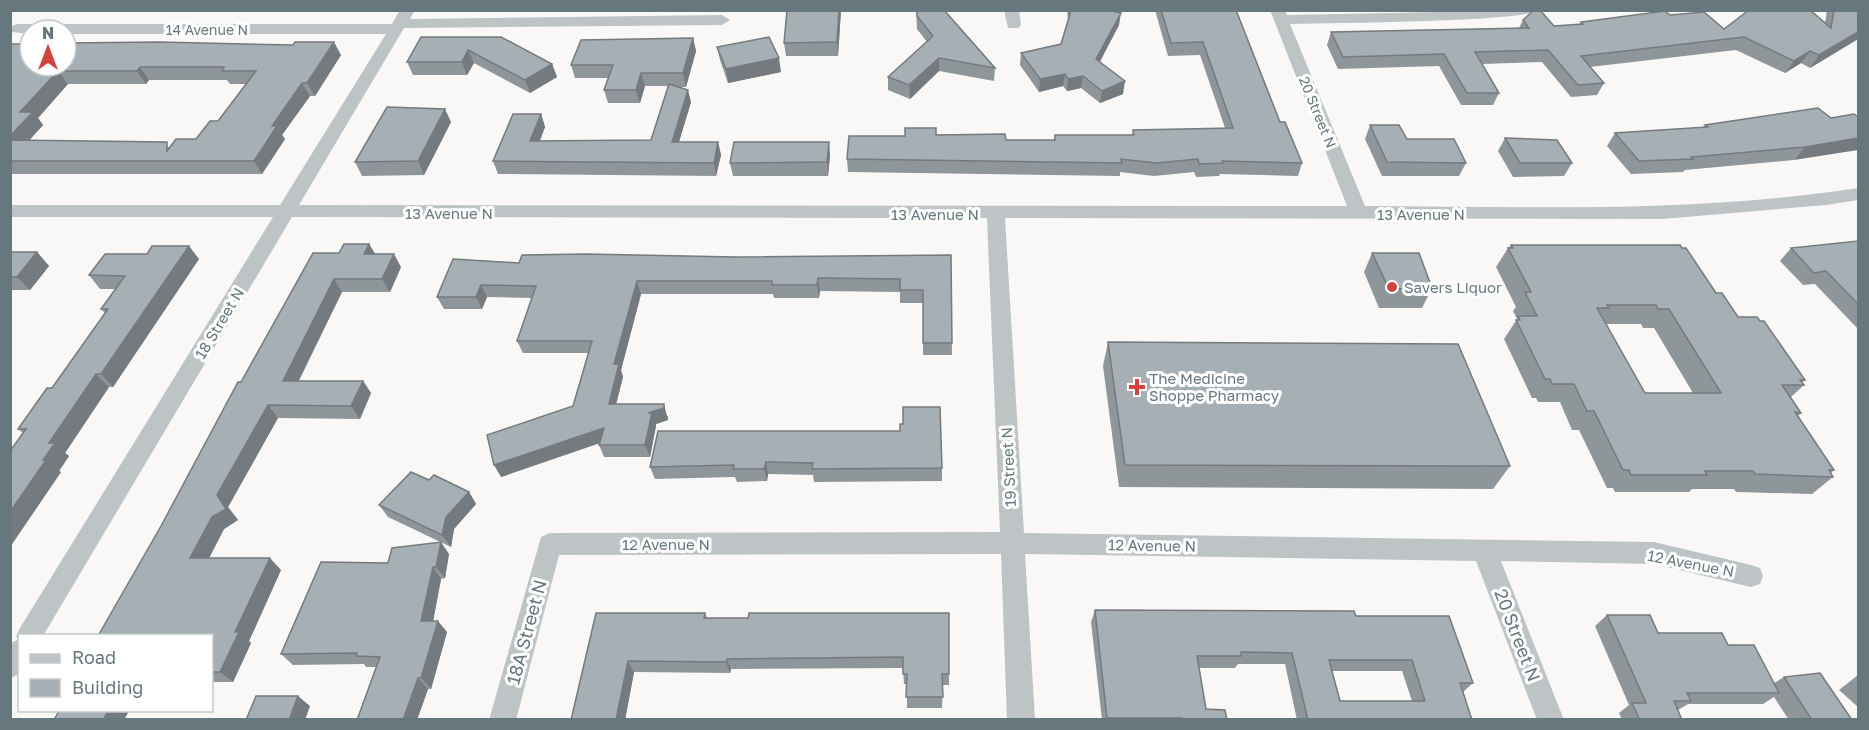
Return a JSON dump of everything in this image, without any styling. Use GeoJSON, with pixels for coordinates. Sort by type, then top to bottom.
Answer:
{"type":"FeatureCollection","features":[{"type":"Feature","properties":{"kind":"street"},"geometry":{"type":"LineString","coordinates":[[1279,15],[1485,14],[1532,10]]}},
{"type":"Feature","properties":{"kind":"street","name":"20 Street N"},"geometry":{"type":"LineString","coordinates":[[1279,15],[1359,214]]}},
{"type":"Feature","properties":{"kind":"street","name":"14 Avenue N"},"geometry":{"type":"LineString","coordinates":[[29,16],[16,28],[402,21],[722,20]]}},
{"type":"Feature","properties":{"kind":"street","name":"18 Street N"},"geometry":{"type":"LineString","coordinates":[[30,634],[402,21]]}},
{"type":"Feature","properties":{"kind":"street","name":"13 Avenue N"},"geometry":{"type":"LineString","coordinates":[[10,211],[996,214],[1662,213],[1826,199],[1858,194]]}},
{"type":"Feature","properties":{"kind":"street","name":"19 Street N"},"geometry":{"type":"LineString","coordinates":[[996,214],[1021,720]]}},
{"type":"Feature","properties":{"kind":"street","name":"12 Avenue N"},"geometry":{"type":"LineString","coordinates":[[550,544],[1012,543],[1654,553],[1751,576]]}},
{"type":"Feature","properties":{"kind":"street","name":"18A Street N"},"geometry":{"type":"LineString","coordinates":[[502,720],[550,544]]}},
{"type":"Feature","properties":{"kind":"street","name":"20 Street N"},"geometry":{"type":"LineString","coordinates":[[1484,550],[1551,720]]}},
{"type":"Feature","properties":{"kind":"building"},"geometry":{"type":"Polygon","coordinates":[[[787,10],[839,10],[837,42],[784,43],[787,10]]]}},
{"type":"Feature","properties":{"kind":"building"},"geometry":{"type":"Polygon","coordinates":[[[917,10],[944,10],[995,68],[939,58],[909,85],[888,77],[933,36],[917,16],[917,10]]]}},
{"type":"Feature","properties":{"kind":"building"},"geometry":{"type":"Polygon","coordinates":[[[1069,10],[1107,10],[1121,13],[1096,59],[1125,81],[1102,91],[1083,76],[1068,79],[1065,74],[1040,79],[1021,53],[1061,44],[1070,14],[1069,10]]]}},
{"type":"Feature","properties":{"kind":"building"},"geometry":{"type":"Polygon","coordinates":[[[1161,10],[1236,10],[1280,122],[1285,122],[1302,163],[1222,161],[1223,163],[1199,164],[1198,159],[1156,163],[1121,159],[1122,163],[847,159],[849,136],[905,136],[905,128],[936,128],[936,135],[1005,134],[1006,140],[1055,140],[1055,135],[1134,135],[1133,130],[1233,128],[1203,42],[1171,43],[1161,10]]]}},
{"type":"Feature","properties":{"kind":"building"},"geometry":{"type":"Polygon","coordinates":[[[1534,10],[1540,10],[1554,26],[1583,24],[1581,22],[1665,11],[1670,15],[1704,12],[1724,29],[1749,10],[1810,10],[1831,28],[1834,10],[1858,10],[1858,32],[1819,55],[1810,51],[1794,61],[1744,37],[1581,56],[1604,83],[1578,85],[1548,50],[1475,52],[1499,93],[1467,93],[1444,54],[1343,57],[1331,32],[1529,28],[1523,20],[1534,10]]]}},
{"type":"Feature","properties":{"kind":"building"},"geometry":{"type":"Polygon","coordinates":[[[421,37],[501,37],[552,64],[525,80],[468,50],[462,62],[407,62],[421,37]]]}},
{"type":"Feature","properties":{"kind":"building"},"geometry":{"type":"Polygon","coordinates":[[[769,37],[779,58],[726,69],[717,47],[769,37]]]}},
{"type":"Feature","properties":{"kind":"building"},"geometry":{"type":"Polygon","coordinates":[[[693,38],[683,73],[641,73],[636,90],[604,90],[613,65],[571,65],[581,40],[693,38]]]}},
{"type":"Feature","properties":{"kind":"building"},"geometry":{"type":"Polygon","coordinates":[[[295,42],[334,42],[307,83],[302,83],[272,126],[277,126],[254,161],[10,161],[10,140],[167,142],[167,151],[176,139],[196,139],[210,121],[218,121],[256,71],[222,71],[224,67],[140,67],[137,71],[78,71],[78,43],[293,45],[295,42]]]}},
{"type":"Feature","properties":{"kind":"building"},"geometry":{"type":"Polygon","coordinates":[[[10,44],[18,44],[18,78],[52,78],[20,112],[33,112],[10,136],[10,44]]]}},
{"type":"Feature","properties":{"kind":"building"},"geometry":{"type":"Polygon","coordinates":[[[669,84],[688,90],[672,142],[718,142],[714,163],[493,161],[513,114],[541,114],[530,141],[651,140],[669,84]]]}},
{"type":"Feature","properties":{"kind":"building"},"geometry":{"type":"Polygon","coordinates":[[[387,107],[445,109],[418,161],[355,162],[387,107]]]}},
{"type":"Feature","properties":{"kind":"building"},"geometry":{"type":"Polygon","coordinates":[[[1818,108],[1831,118],[1854,114],[1858,117],[1858,138],[1805,147],[1691,157],[1693,159],[1639,161],[1615,133],[1708,127],[1705,125],[1818,108]]]}},
{"type":"Feature","properties":{"kind":"building"},"geometry":{"type":"Polygon","coordinates":[[[1370,125],[1399,125],[1407,139],[1454,139],[1466,163],[1387,162],[1370,125]]]}},
{"type":"Feature","properties":{"kind":"building"},"geometry":{"type":"Polygon","coordinates":[[[1505,138],[1557,140],[1572,163],[1520,163],[1505,138]]]}},
{"type":"Feature","properties":{"kind":"building"},"geometry":{"type":"Polygon","coordinates":[[[734,142],[829,142],[827,162],[730,163],[734,142]]]}},
{"type":"Feature","properties":{"kind":"building"},"geometry":{"type":"Polygon","coordinates":[[[1858,241],[1858,304],[1826,271],[1814,273],[1791,248],[1858,241]]]}},
{"type":"Feature","properties":{"kind":"building"},"geometry":{"type":"Polygon","coordinates":[[[344,244],[369,244],[364,254],[394,254],[382,279],[334,279],[283,381],[363,381],[351,406],[268,405],[217,495],[226,509],[212,517],[190,558],[270,558],[235,632],[239,632],[220,672],[213,672],[213,634],[99,634],[161,526],[238,382],[241,382],[313,253],[339,253],[344,244]]]}},
{"type":"Feature","properties":{"kind":"building"},"geometry":{"type":"Polygon","coordinates":[[[1511,245],[1680,245],[1686,248],[1716,293],[1722,293],[1738,317],[1757,317],[1760,321],[1764,321],[1805,380],[1800,380],[1804,385],[1782,385],[1801,413],[1795,412],[1834,470],[1829,470],[1833,477],[1755,474],[1753,471],[1705,471],[1707,475],[1631,475],[1629,470],[1623,470],[1594,411],[1587,411],[1574,384],[1552,384],[1550,379],[1545,379],[1516,320],[1520,320],[1518,316],[1537,316],[1525,292],[1531,292],[1508,248],[1513,248],[1511,245]],[[1607,305],[1609,308],[1597,308],[1645,393],[1721,393],[1669,309],[1658,309],[1656,305],[1607,305]]]}},
{"type":"Feature","properties":{"kind":"building"},"geometry":{"type":"Polygon","coordinates":[[[152,246],[189,246],[101,374],[96,374],[49,443],[55,443],[10,512],[10,451],[26,429],[18,429],[47,388],[52,388],[108,309],[101,309],[125,276],[89,275],[105,254],[147,254],[152,246]]]}},
{"type":"Feature","properties":{"kind":"building"},"geometry":{"type":"Polygon","coordinates":[[[10,252],[37,252],[17,277],[10,277],[10,252]]]}},
{"type":"Feature","properties":{"kind":"building"},"geometry":{"type":"Polygon","coordinates":[[[1372,253],[1419,253],[1432,288],[1389,289],[1372,253]]]}},
{"type":"Feature","properties":{"kind":"building"},"geometry":{"type":"Polygon","coordinates":[[[522,255],[735,257],[951,255],[952,343],[923,343],[923,290],[900,290],[900,279],[818,278],[817,285],[772,285],[772,281],[637,281],[614,364],[619,364],[609,404],[664,404],[664,408],[648,413],[652,413],[645,445],[599,445],[604,428],[494,465],[487,435],[573,406],[592,341],[517,341],[536,286],[481,285],[476,297],[437,297],[453,259],[519,263],[522,255]]]}},
{"type":"Feature","properties":{"kind":"building"},"geometry":{"type":"Polygon","coordinates":[[[1108,342],[1458,344],[1510,466],[1125,465],[1108,342]]]}},
{"type":"Feature","properties":{"kind":"building"},"geometry":{"type":"Polygon","coordinates":[[[903,407],[940,407],[942,468],[812,469],[813,463],[766,462],[764,469],[733,469],[734,465],[650,467],[658,431],[900,431],[900,424],[903,424],[903,407]]]}},
{"type":"Feature","properties":{"kind":"building"},"geometry":{"type":"Polygon","coordinates":[[[411,472],[429,480],[434,475],[469,492],[446,517],[442,535],[379,505],[411,472]]]}},
{"type":"Feature","properties":{"kind":"building"},"geometry":{"type":"Polygon","coordinates":[[[441,542],[421,621],[438,621],[421,678],[418,678],[403,720],[357,720],[380,657],[356,656],[357,653],[281,654],[321,562],[388,563],[392,548],[441,542]]]}},
{"type":"Feature","properties":{"kind":"building"},"geometry":{"type":"Polygon","coordinates":[[[1095,610],[1354,611],[1356,616],[1449,616],[1473,683],[1460,683],[1472,720],[1308,720],[1292,653],[1241,652],[1241,656],[1197,656],[1206,709],[1225,710],[1227,720],[1107,718],[1095,610]],[[1329,660],[1340,701],[1425,701],[1412,660],[1329,660]]]}},
{"type":"Feature","properties":{"kind":"building"},"geometry":{"type":"Polygon","coordinates":[[[596,613],[705,613],[704,618],[748,618],[749,613],[949,613],[949,674],[942,674],[943,697],[906,697],[907,674],[903,674],[903,657],[727,659],[726,662],[628,661],[616,720],[571,720],[596,613]]]}},
{"type":"Feature","properties":{"kind":"building"},"geometry":{"type":"Polygon","coordinates":[[[1607,615],[1650,615],[1658,633],[1722,633],[1728,645],[1754,645],[1779,693],[1687,693],[1691,701],[1674,701],[1682,720],[1640,720],[1632,703],[1646,703],[1607,615]]]}},
{"type":"Feature","properties":{"kind":"building"},"geometry":{"type":"Polygon","coordinates":[[[1820,673],[1852,720],[1812,720],[1784,677],[1820,673]]]}},
{"type":"Feature","properties":{"kind":"building"},"geometry":{"type":"Polygon","coordinates":[[[256,696],[298,696],[289,720],[246,720],[256,696]]]}},
{"type":"Feature","properties":{"kind":"building"},"geometry":{"type":"Polygon","coordinates":[[[58,712],[107,712],[103,720],[54,720],[58,712]]]}},
{"type":"Feature","properties":{"kind":"place","name":"Savers Liquor"},"geometry":{"type":"Point","coordinates":[1392,287]}},
{"type":"Feature","properties":{"kind":"place","name":"The Medicine Shoppe Pharmacy"},"geometry":{"type":"Point","coordinates":[1137,387]}}]}
